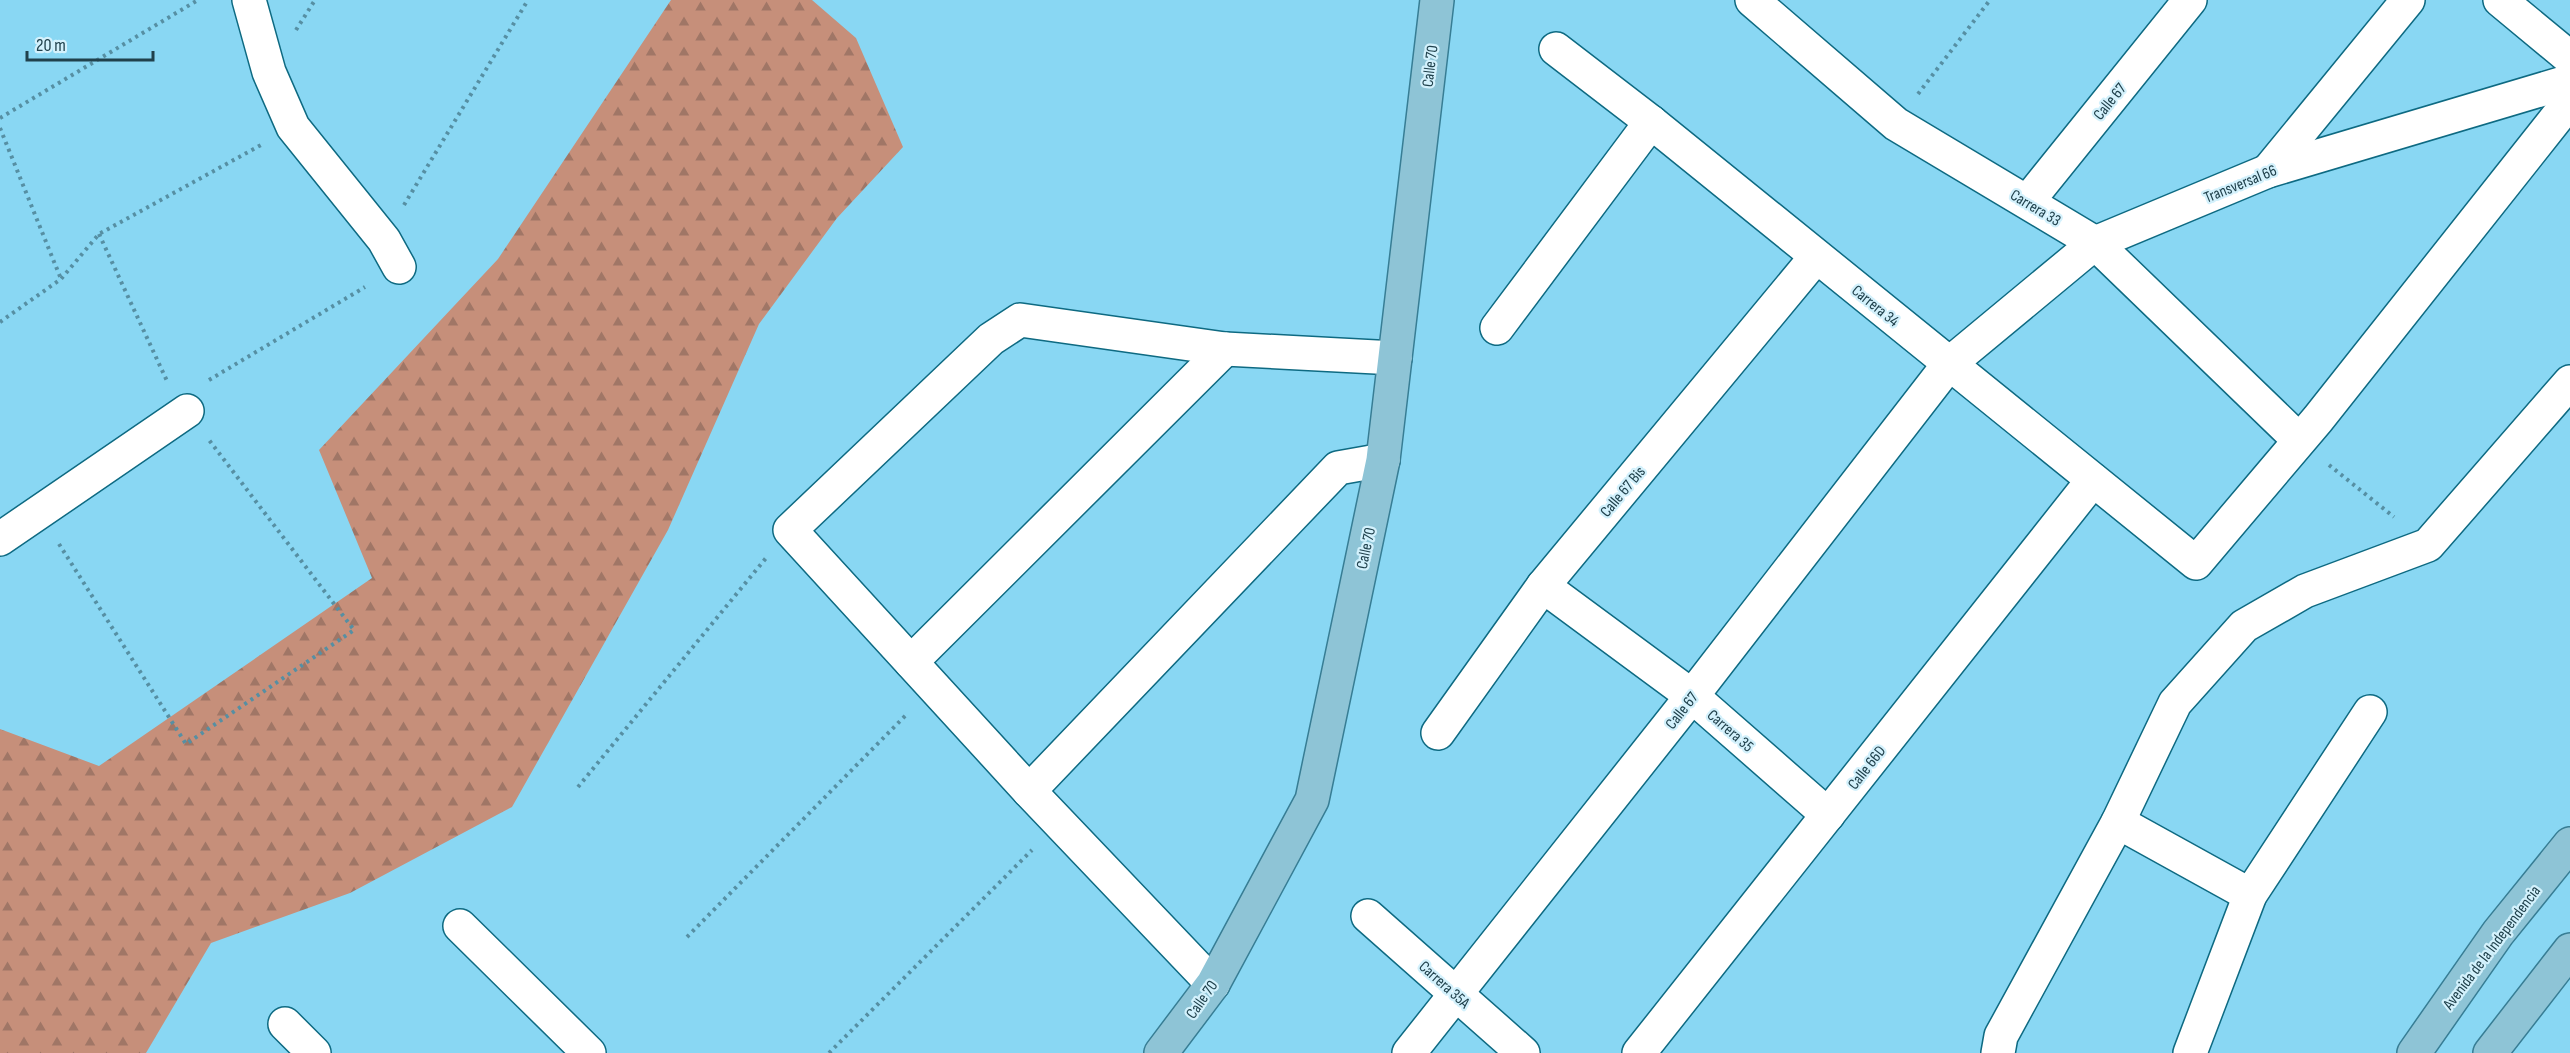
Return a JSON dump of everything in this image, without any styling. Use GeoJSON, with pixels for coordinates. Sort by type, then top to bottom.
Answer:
{"type":"FeatureCollection","features":[{"type":"Feature","properties":{"kind":"main road","name":"Calle 70"},"geometry":{"type":"LineString","coordinates":[[1161,1053],[1213,984],[1312,800],[1383,460],[1437,0]]}},
{"type":"Feature","properties":{"kind":"main road","name":"Avenida de la Independencia"},"geometry":{"type":"LineString","coordinates":[[2414,1053],[2498,933],[2570,844]]}},
{"type":"Feature","properties":{"kind":"main road"},"geometry":{"type":"LineString","coordinates":[[2490,1053],[2564,960]]}},
{"type":"Feature","properties":{"kind":"street"},"geometry":{"type":"LineString","coordinates":[[249,0],[269,72],[293,127],[392,253]]}},
{"type":"Feature","properties":{"kind":"street","name":"Calle 67"},"geometry":{"type":"LineString","coordinates":[[2028,201],[2190,0]]}},
{"type":"Feature","properties":{"kind":"street"},"geometry":{"type":"LineString","coordinates":[[2268,171],[2408,0]]}},
{"type":"Feature","properties":{"kind":"street"},"geometry":{"type":"LineString","coordinates":[[2500,0],[2570,58]]}},
{"type":"Feature","properties":{"kind":"street","name":"Carrera 33"},"geometry":{"type":"LineString","coordinates":[[1764,3],[1896,124],[2095,243],[2299,440]]}},
{"type":"Feature","properties":{"kind":"street","name":"Carrera 34"},"geometry":{"type":"LineString","coordinates":[[1556,49],[1651,122],[2196,563],[2299,440]]}},
{"type":"Feature","properties":{"kind":"street","name":"Transversal 66"},"geometry":{"type":"LineString","coordinates":[[1950,364],[2095,243],[2268,171],[2570,81]]}},
{"type":"Feature","properties":{"kind":"street"},"geometry":{"type":"LineString","coordinates":[[2299,440],[2570,101]]}},
{"type":"Feature","properties":{"kind":"street"},"geometry":{"type":"LineString","coordinates":[[1497,328],[1651,122]]}},
{"type":"Feature","properties":{"kind":"street","name":"Calle 67 Bis"},"geometry":{"type":"LineString","coordinates":[[1438,733],[1543,586],[1816,257]]}},
{"type":"Feature","properties":{"kind":"street"},"geometry":{"type":"LineString","coordinates":[[1213,984],[1029,791],[790,530],[991,339],[1020,320],[1225,349],[1395,358]]}},
{"type":"Feature","properties":{"kind":"street"},"geometry":{"type":"LineString","coordinates":[[911,662],[1225,349]]}},
{"type":"Feature","properties":{"kind":"street","name":"Calle 67"},"geometry":{"type":"LineString","coordinates":[[1409,1053],[1692,696],[1950,364]]}},
{"type":"Feature","properties":{"kind":"street"},"geometry":{"type":"LineString","coordinates":[[1995,1047],[2118,822],[2175,703],[2244,626],[2305,591],[2428,545],[2570,382]]}},
{"type":"Feature","properties":{"kind":"street"},"geometry":{"type":"LineString","coordinates":[[0,539],[188,411]]}},
{"type":"Feature","properties":{"kind":"street"},"geometry":{"type":"LineString","coordinates":[[1029,791],[1338,468],[1383,460]]}},
{"type":"Feature","properties":{"kind":"street","name":"Calle 66D"},"geometry":{"type":"LineString","coordinates":[[1639,1053],[2093,480]]}},
{"type":"Feature","properties":{"kind":"street","name":"Carrera 35"},"geometry":{"type":"LineString","coordinates":[[1543,586],[1692,696],[1828,815]]}},
{"type":"Feature","properties":{"kind":"street"},"geometry":{"type":"LineString","coordinates":[[2190,1053],[2250,896],[2370,712]]}},
{"type":"Feature","properties":{"kind":"street"},"geometry":{"type":"LineString","coordinates":[[2118,822],[2250,896]]}},
{"type":"Feature","properties":{"kind":"street","name":"Carrera 35A"},"geometry":{"type":"LineString","coordinates":[[1368,916],[1522,1053]]}},
{"type":"Feature","properties":{"kind":"street"},"geometry":{"type":"LineString","coordinates":[[460,926],[589,1053]]}},
{"type":"Feature","properties":{"kind":"street"},"geometry":{"type":"LineString","coordinates":[[285,1024],[314,1053]]}},
{"type":"Feature","properties":{"kind":"path"},"geometry":{"type":"LineString","coordinates":[[0,118],[198,0]]}},
{"type":"Feature","properties":{"kind":"path"},"geometry":{"type":"LineString","coordinates":[[206,381],[392,253],[528,0]]}},
{"type":"Feature","properties":{"kind":"path"},"geometry":{"type":"LineString","coordinates":[[1896,124],[1990,0]]}},
{"type":"Feature","properties":{"kind":"path"},"geometry":{"type":"LineString","coordinates":[[0,322],[61,279],[99,234],[293,127]]}},
{"type":"Feature","properties":{"kind":"path"},"geometry":{"type":"LineString","coordinates":[[0,129],[61,279]]}},
{"type":"Feature","properties":{"kind":"path"},"geometry":{"type":"LineString","coordinates":[[2299,440],[2428,545]]}},
{"type":"Feature","properties":{"kind":"path"},"geometry":{"type":"LineString","coordinates":[[38,512],[186,744],[354,630],[287,542]]}},
{"type":"Feature","properties":{"kind":"path"},"geometry":{"type":"LineString","coordinates":[[578,787],[790,530]]}},
{"type":"Feature","properties":{"kind":"path"},"geometry":{"type":"LineString","coordinates":[[687,937],[934,687]]}},
{"type":"Feature","properties":{"kind":"path"},"geometry":{"type":"LineString","coordinates":[[830,1053],[1060,822]]}},
{"type":"Feature","properties":{"kind":"green space"},"geometry":{"type":"Polygon","coordinates":[[[671,0],[812,0],[856,38],[903,147],[837,218],[759,324],[668,530],[512,807],[350,893],[211,943],[146,1053],[0,1053],[0,729],[99,766],[372,578],[319,450],[498,259],[671,0]]]}}]}
